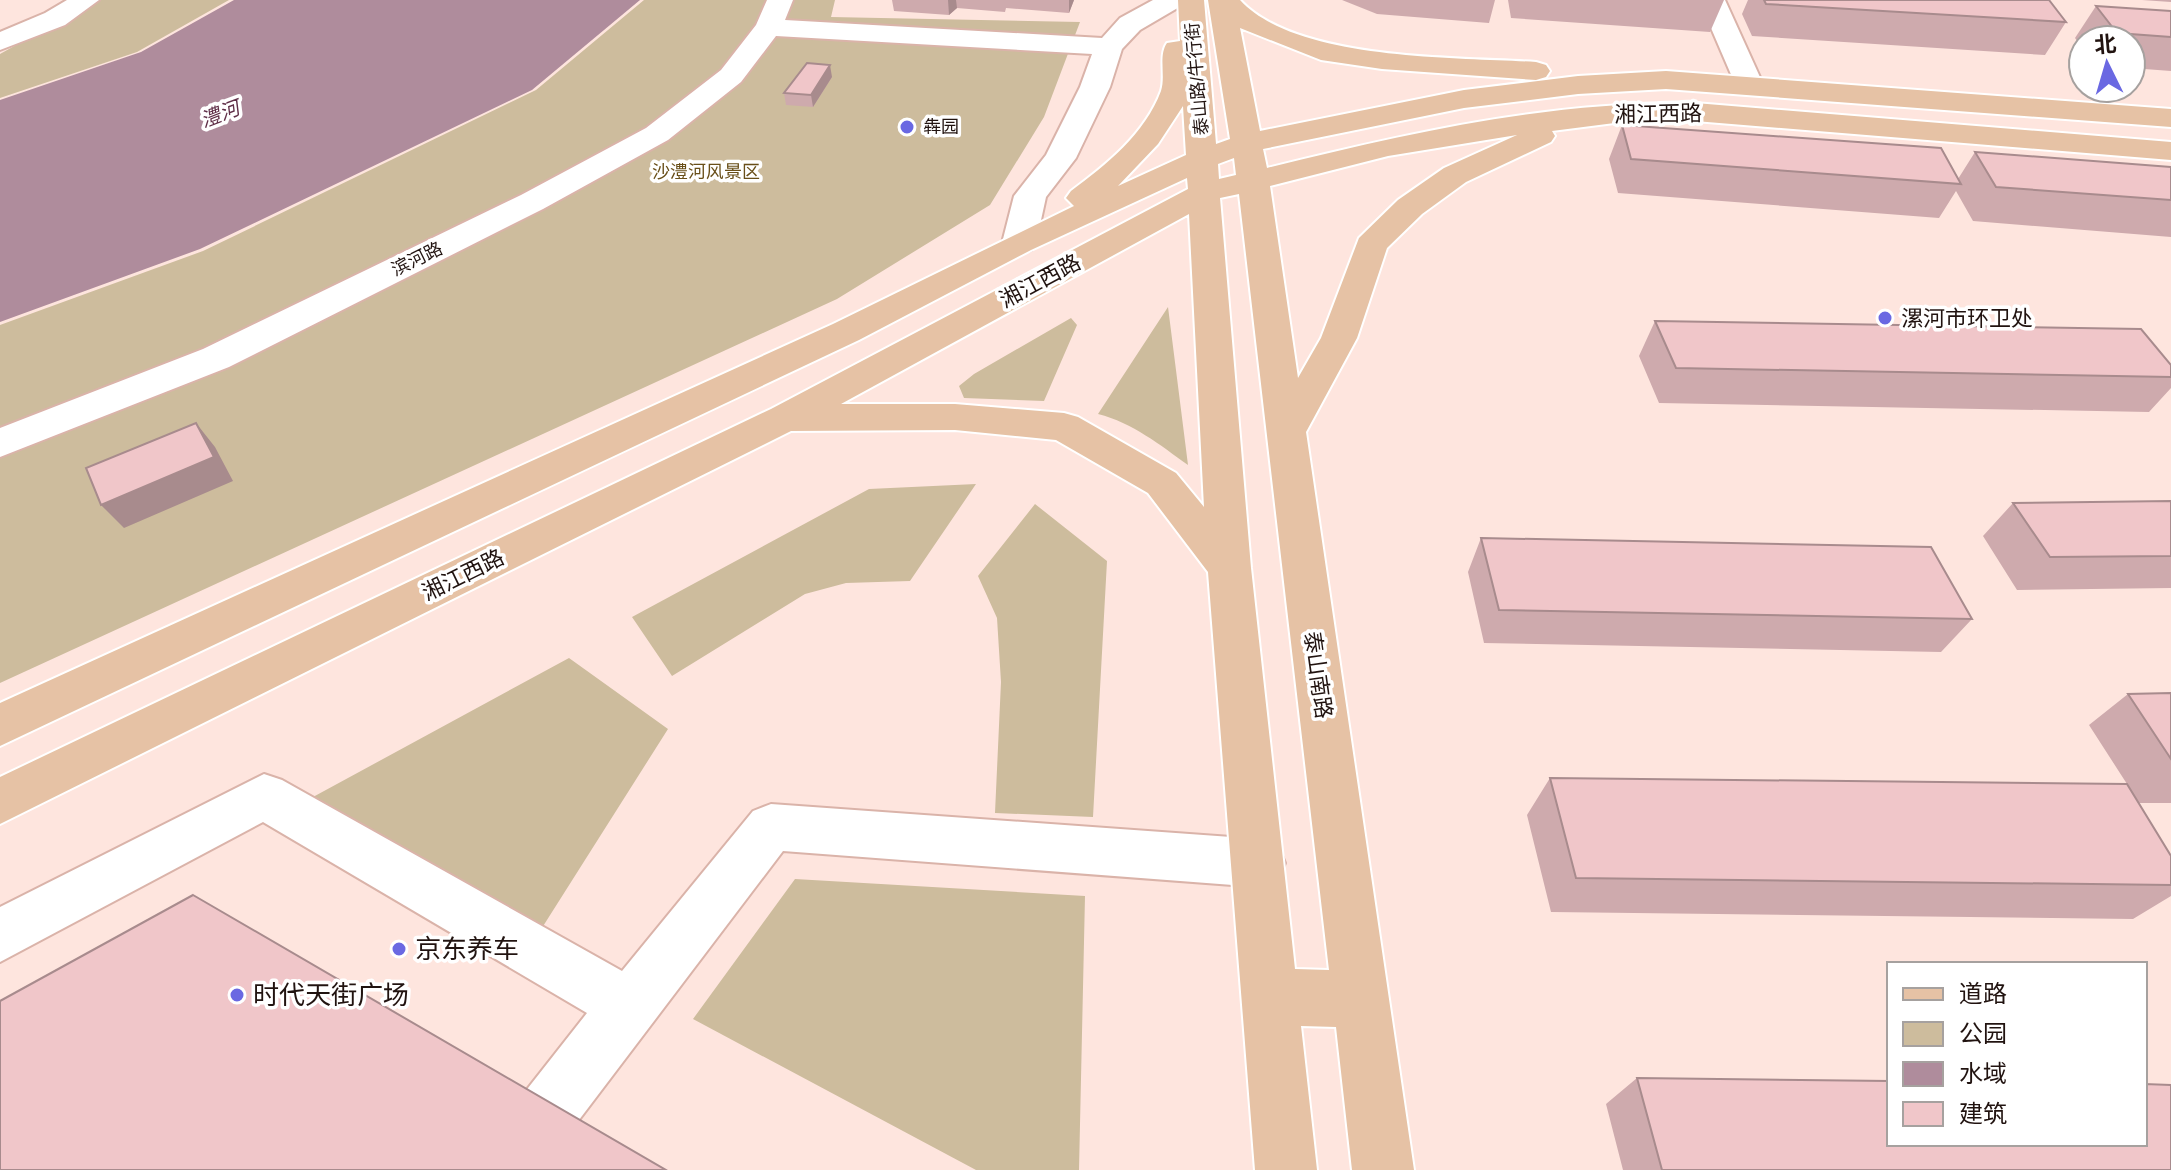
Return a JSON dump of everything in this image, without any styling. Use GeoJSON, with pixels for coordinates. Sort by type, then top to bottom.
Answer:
{"type":"FeatureCollection","features":[{"type":"Feature","properties":{"kind":"main road","name":"泰山路/牛行街"},"geometry":{"type":"LineString","coordinates":[[1188,0],[1205,175]]}},
{"type":"Feature","properties":{"kind":"main road"},"geometry":{"type":"LineString","coordinates":[[1019,243],[1112,176],[1155,128],[1177,90],[1177,21],[1188,0]]}},
{"type":"Feature","properties":{"kind":"main road","name":"泰山路/牛行街"},"geometry":{"type":"LineString","coordinates":[[1224,0],[1250,161]]}},
{"type":"Feature","properties":{"kind":"main road"},"geometry":{"type":"LineString","coordinates":[[1224,0],[1244,20],[1321,52],[1382,61],[1666,80]]}},
{"type":"Feature","properties":{"kind":"main road","name":"湘江西路"},"geometry":{"type":"LineString","coordinates":[[0,725],[846,332],[1019,243],[1205,175],[1464,99],[1578,85],[1666,80],[2171,118]]}},
{"type":"Feature","properties":{"kind":"main road","name":"湘江西路"},"geometry":{"type":"LineString","coordinates":[[1250,161],[1388,147],[1460,133],[1638,111],[1695,112],[2171,151]]}},
{"type":"Feature","properties":{"kind":"main road"},"geometry":{"type":"LineString","coordinates":[[1286,432],[1339,338],[1371,245],[1410,207],[1455,175],[1582,118]]}},
{"type":"Feature","properties":{"kind":"main road","name":"泰山南路"},"geometry":{"type":"LineString","coordinates":[[1250,161],[1383,1170]]}},
{"type":"Feature","properties":{"kind":"main road"},"geometry":{"type":"LineString","coordinates":[[1205,175],[1229,568],[1286,1170]]}},
{"type":"Feature","properties":{"kind":"main road","name":"湘江西路"},"geometry":{"type":"LineString","coordinates":[[0,801],[785,418],[1205,175]]}},
{"type":"Feature","properties":{"kind":"main road"},"geometry":{"type":"LineString","coordinates":[[785,418],[955,417],[1064,427],[1162,483],[1229,568]]}},
{"type":"Feature","properties":{"kind":"main road"},"geometry":{"type":"LineString","coordinates":[[1270,997],[1361,999]]}},
{"type":"Feature","properties":{"kind":"street"},"geometry":{"type":"LineString","coordinates":[[0,42],[55,19],[86,0]]}},
{"type":"Feature","properties":{"kind":"street"},"geometry":{"type":"LineString","coordinates":[[1019,243],[1030,196],[1060,158],[1095,87],[1109,47],[1130,24],[1172,0]]}},
{"type":"Feature","properties":{"kind":"street"},"geometry":{"type":"LineString","coordinates":[[1712,0],[1750,86]]}},
{"type":"Feature","properties":{"kind":"street"},"geometry":{"type":"LineString","coordinates":[[775,14],[1109,47]]}},
{"type":"Feature","properties":{"kind":"street","name":"滨河路"},"geometry":{"type":"LineString","coordinates":[[0,443],[216,358],[657,134],[731,76],[775,14]]}},
{"type":"Feature","properties":{"kind":"street"},"geometry":{"type":"LineString","coordinates":[[0,936],[264,796],[629,1006]]}},
{"type":"Feature","properties":{"kind":"street"},"geometry":{"type":"LineString","coordinates":[[503,1170],[771,827],[1259,863]]}},
{"type":"Feature","properties":{"kind":"green space"},"geometry":{"type":"Polygon","coordinates":[[[97,0],[229,0],[137,52],[0,98],[0,54],[97,0]]]}},
{"type":"Feature","properties":{"kind":"green space","name":"沙澧河风景区"},"geometry":{"type":"Polygon","coordinates":[[[644,0],[835,0],[831,17],[1080,22],[1044,117],[990,205],[837,299],[0,683],[0,325],[203,251],[536,90],[644,0]]]}},
{"type":"Feature","properties":{"kind":"green space"},"geometry":{"type":"Polygon","coordinates":[[[1168,307],[1188,465],[1134,429],[1098,414],[1168,307]]]}},
{"type":"Feature","properties":{"kind":"green space"},"geometry":{"type":"Polygon","coordinates":[[[1071,318],[1077,325],[1044,401],[964,398],[959,386],[974,374],[1071,318]]]}},
{"type":"Feature","properties":{"kind":"green space"},"geometry":{"type":"Polygon","coordinates":[[[976,484],[910,581],[846,583],[805,594],[672,676],[632,617],[869,489],[976,484]]]}},
{"type":"Feature","properties":{"kind":"green space"},"geometry":{"type":"Polygon","coordinates":[[[1035,504],[1107,561],[1093,817],[995,813],[1001,682],[997,618],[978,576],[1035,504]]]}},
{"type":"Feature","properties":{"kind":"green space"},"geometry":{"type":"Polygon","coordinates":[[[569,658],[668,729],[540,931],[313,797],[569,658]]]}},
{"type":"Feature","properties":{"kind":"green space"},"geometry":{"type":"Polygon","coordinates":[[[795,879],[1085,896],[1079,1170],[976,1170],[693,1019],[795,879]]]}},
{"type":"Feature","properties":{"kind":"water","name":"澧河"},"geometry":{"type":"Polygon","coordinates":[[[234,0],[640,0],[532,90],[200,249],[0,322],[0,100],[141,52],[234,0]]]}},
{"type":"Feature","properties":{"kind":"building"},"geometry":{"type":"Polygon","coordinates":[[[1764,0],[2049,0],[2066,22],[1766,4],[1764,0]]]}},
{"type":"Feature","properties":{"kind":"building"},"geometry":{"type":"Polygon","coordinates":[[[2096,6],[2171,11],[2171,37],[2147,35],[2147,24],[2110,24],[2096,6]]]}},
{"type":"Feature","properties":{"kind":"building"},"geometry":{"type":"Polygon","coordinates":[[[807,63],[830,65],[811,95],[784,93],[807,63]]]}},
{"type":"Feature","properties":{"kind":"building"},"geometry":{"type":"Polygon","coordinates":[[[1622,125],[1941,148],[1961,184],[1631,159],[1622,125]]]}},
{"type":"Feature","properties":{"kind":"building"},"geometry":{"type":"Polygon","coordinates":[[[1975,152],[2171,167],[2171,200],[1996,187],[1975,152]]]}},
{"type":"Feature","properties":{"kind":"building"},"geometry":{"type":"Polygon","coordinates":[[[1655,321],[2141,329],[2171,365],[2171,377],[1676,368],[1655,321]]]}},
{"type":"Feature","properties":{"kind":"building"},"geometry":{"type":"Polygon","coordinates":[[[196,423],[214,457],[101,505],[86,468],[196,423]]]}},
{"type":"Feature","properties":{"kind":"building"},"geometry":{"type":"Polygon","coordinates":[[[2171,501],[2171,556],[2050,557],[2013,503],[2171,501]]]}},
{"type":"Feature","properties":{"kind":"building"},"geometry":{"type":"Polygon","coordinates":[[[1481,538],[1931,547],[1972,619],[1499,610],[1481,538]]]}},
{"type":"Feature","properties":{"kind":"building"},"geometry":{"type":"Polygon","coordinates":[[[2171,693],[2171,759],[2128,694],[2171,693]]]}},
{"type":"Feature","properties":{"kind":"building"},"geometry":{"type":"Polygon","coordinates":[[[1550,778],[2127,784],[2171,856],[2171,885],[1576,878],[1550,778]]]}},
{"type":"Feature","properties":{"kind":"building","name":"时代天街广场"},"geometry":{"type":"Polygon","coordinates":[[[193,895],[666,1170],[0,1170],[0,1001],[193,895]]]}},
{"type":"Feature","properties":{"kind":"building"},"geometry":{"type":"Polygon","coordinates":[[[1637,1078],[1887,1081],[1887,1146],[2147,1146],[2147,1084],[2171,1085],[2171,1170],[1662,1170],[1637,1078]]]}},
{"type":"Feature","properties":{"kind":"place","name":"犇园"},"geometry":{"type":"Point","coordinates":[907,127]}},
{"type":"Feature","properties":{"kind":"place","name":"漯河市环卫处"},"geometry":{"type":"Point","coordinates":[1885,318]}},
{"type":"Feature","properties":{"kind":"place","name":"京东养车"},"geometry":{"type":"Point","coordinates":[399,949]}},
{"type":"Feature","properties":{"kind":"place","name":"时代天街广场"},"geometry":{"type":"Point","coordinates":[237,995]}}]}
